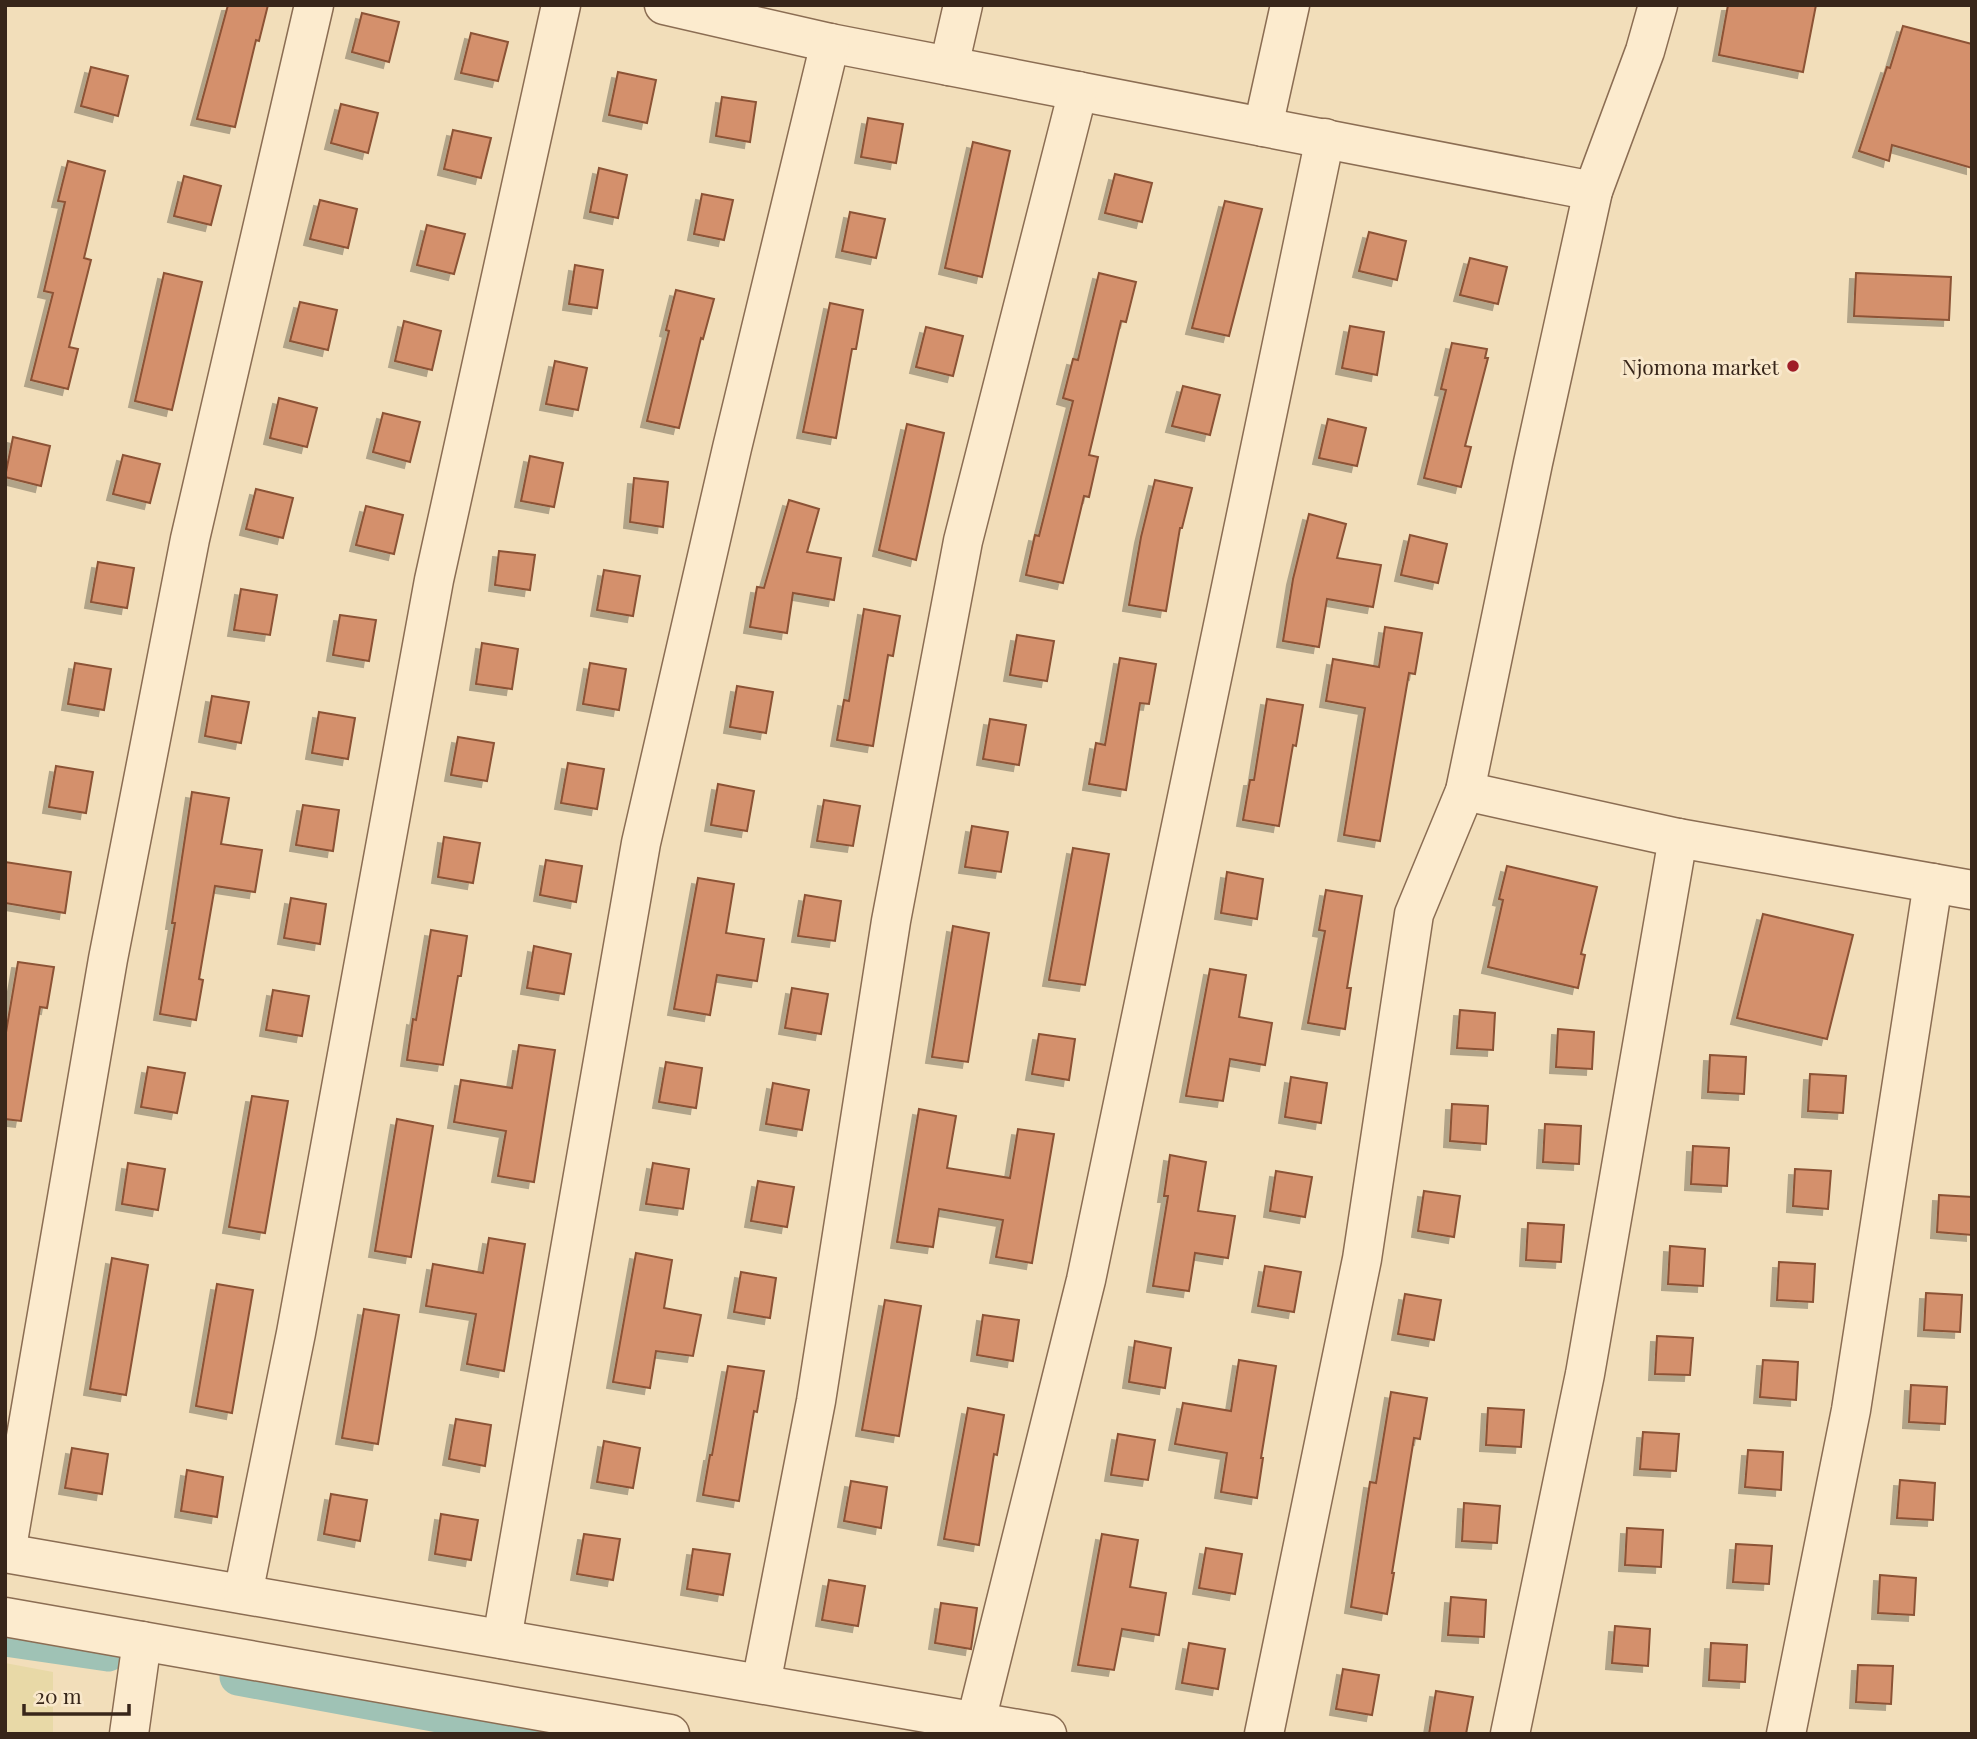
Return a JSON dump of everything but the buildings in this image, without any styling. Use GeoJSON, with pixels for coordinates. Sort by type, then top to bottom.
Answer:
{"type":"FeatureCollection","features":[{"type":"Feature","properties":{"kind":"lane"},"geometry":{"type":"LineString","coordinates":[[314,5],[190,539],[108,959],[6,1553],[1047,1734]]}},
{"type":"Feature","properties":{"kind":"lane"},"geometry":{"type":"LineString","coordinates":[[243,1594],[296,1333],[434,580],[561,5]]}},
{"type":"Feature","properties":{"kind":"lane"},"geometry":{"type":"LineString","coordinates":[[664,5],[830,43],[1593,191]]}},
{"type":"Feature","properties":{"kind":"lane"},"geometry":{"type":"LineString","coordinates":[[949,66],[963,5]]}},
{"type":"Feature","properties":{"kind":"lane"},"geometry":{"type":"LineString","coordinates":[[1263,127],[1290,5]]}},
{"type":"Feature","properties":{"kind":"lane"},"geometry":{"type":"LineString","coordinates":[[1264,1734],[1362,1259],[1414,914],[1465,791],[1593,191],[1645,51],[1658,5]]}},
{"type":"Feature","properties":{"kind":"lane"},"geometry":{"type":"LineString","coordinates":[[502,1639],[641,843],[732,448],[830,43]]}},
{"type":"Feature","properties":{"kind":"lane"},"geometry":{"type":"LineString","coordinates":[[761,1684],[816,1402],[891,920],[963,541],[1078,91]]}},
{"type":"Feature","properties":{"kind":"lane"},"geometry":{"type":"LineString","coordinates":[[976,1721],[1086,1280],[1325,138]]}},
{"type":"Feature","properties":{"kind":"lane"},"geometry":{"type":"LineString","coordinates":[[1465,791],[1678,838],[1972,890]]}},
{"type":"Feature","properties":{"kind":"lane"},"geometry":{"type":"LineString","coordinates":[[1510,1734],[1585,1374],[1678,838]]}},
{"type":"Feature","properties":{"kind":"lane"},"geometry":{"type":"LineString","coordinates":[[1786,1734],[1851,1410],[1933,883]]}},
{"type":"Feature","properties":{"kind":"lane"},"geometry":{"type":"LineString","coordinates":[[5,1617],[670,1734]]}},
{"type":"Feature","properties":{"kind":"lane"},"geometry":{"type":"LineString","coordinates":[[130,1721],[142,1642]]}},
{"type":"Feature","properties":{"kind":"shaded area"},"geometry":{"type":"Polygon","coordinates":[[[5,1663],[53,1672],[53,1734],[5,1734],[5,1663]]]}},
{"type":"Feature","properties":{"kind":"waterway"},"geometry":{"type":"LineString","coordinates":[[5,1638],[108,1653]]}},
{"type":"Feature","properties":{"kind":"waterway"},"geometry":{"type":"LineString","coordinates":[[238,1677],[547,1734]]}},
{"type":"Feature","properties":{"kind":"place","name":"Njomona market"},"geometry":{"type":"Point","coordinates":[1793,366]}}]}
